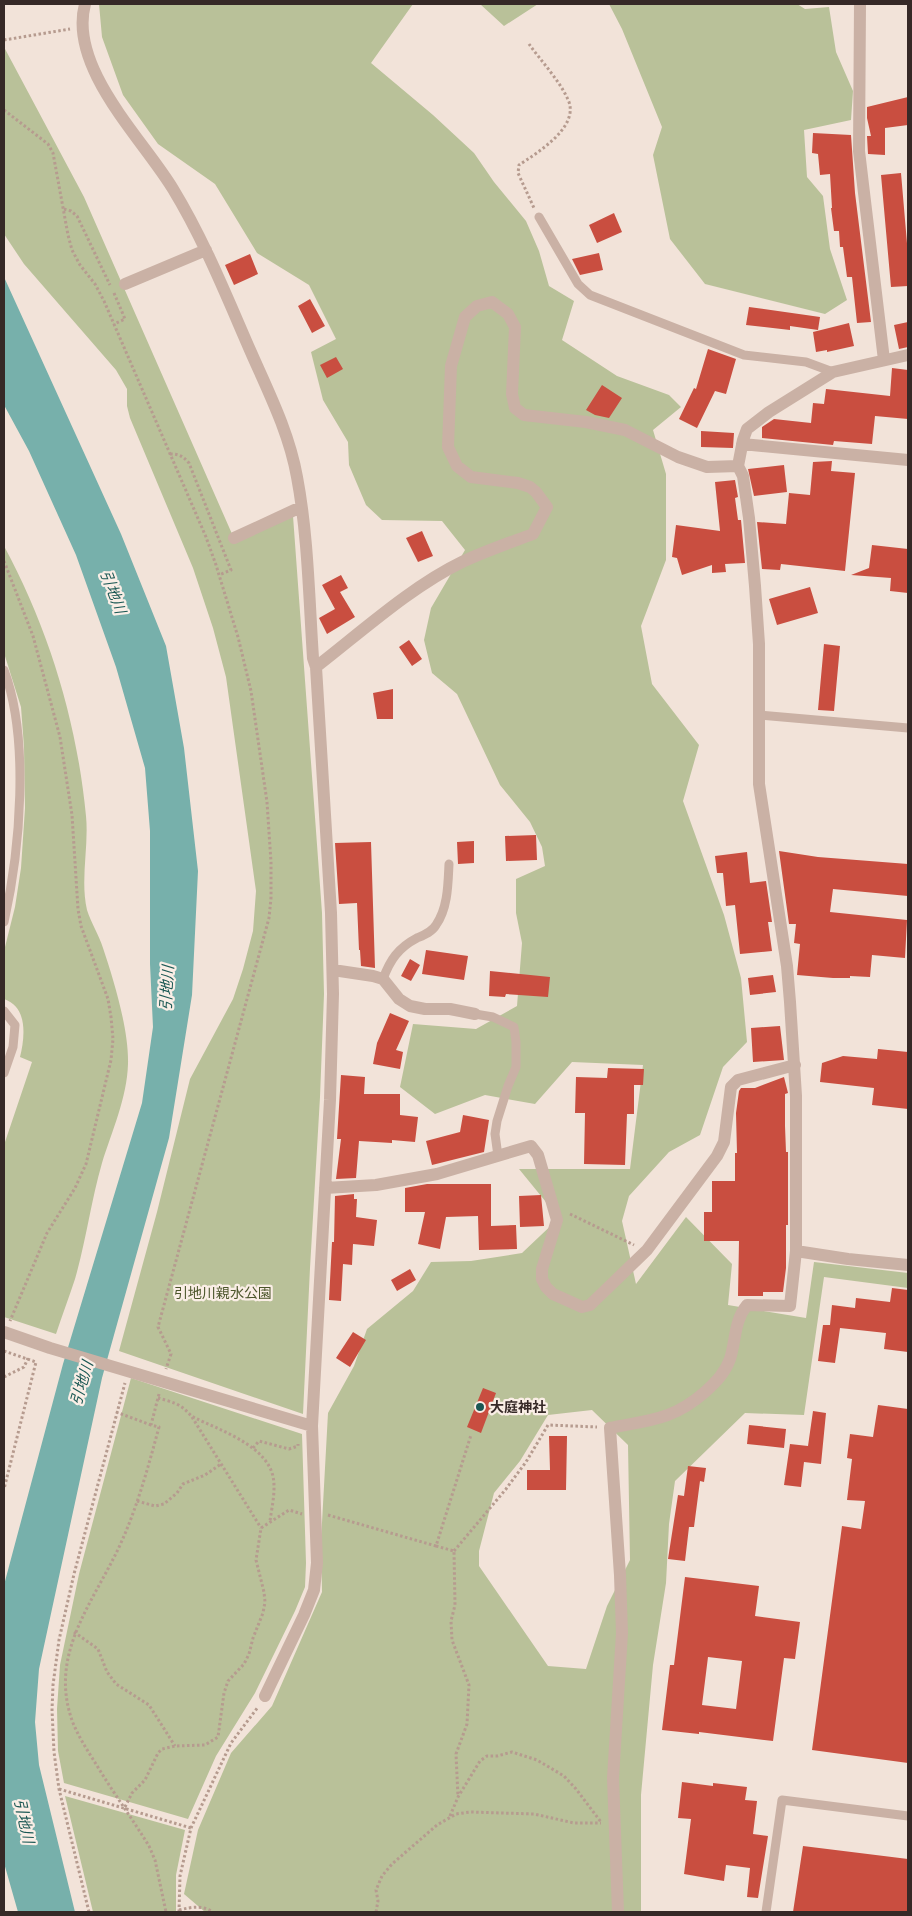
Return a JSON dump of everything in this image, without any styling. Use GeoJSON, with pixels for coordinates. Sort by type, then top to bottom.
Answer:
{"type":"FeatureCollection","features":[{"type":"Feature","properties":{"kind":"street"},"geometry":{"type":"LineString","coordinates":[[85,4],[82,28],[99,80],[115,108],[169,183],[206,250],[288,439],[297,477],[301,507],[313,658],[316,667],[330,885],[333,970],[330,1100],[308,1424],[316,1513],[317,1563],[314,1590],[265,1696]]}},
{"type":"Feature","properties":{"kind":"street"},"geometry":{"type":"LineString","coordinates":[[860,4],[859,151],[884,360]]}},
{"type":"Feature","properties":{"kind":"street"},"geometry":{"type":"LineString","coordinates":[[125,284],[206,250]]}},
{"type":"Feature","properties":{"kind":"street"},"geometry":{"type":"LineString","coordinates":[[316,667],[413,592],[443,573],[462,562],[533,534],[547,507],[530,487],[518,483],[471,477],[457,466],[448,447],[451,366],[465,317],[477,306],[492,302],[508,314],[515,327],[512,394],[515,408],[524,415],[586,422],[625,430],[678,457],[707,467],[738,466]]}},
{"type":"Feature","properties":{"kind":"street"},"geometry":{"type":"LineString","coordinates":[[618,1912],[608,1824],[613,1778],[622,1633],[610,1428],[668,1416],[692,1403],[719,1379],[730,1358],[736,1325],[747,1305],[790,1306],[796,1251],[797,1182],[794,1065],[787,966],[759,784],[759,644],[749,518],[743,476],[738,466],[742,444],[748,429],[769,412],[833,372],[908,355]]}},
{"type":"Feature","properties":{"kind":"street"},"geometry":{"type":"LineString","coordinates":[[742,444],[908,460]]}},
{"type":"Feature","properties":{"kind":"street"},"geometry":{"type":"LineString","coordinates":[[234,538],[301,507]]}},
{"type":"Feature","properties":{"kind":"street"},"geometry":{"type":"LineString","coordinates":[[333,970],[373,976],[384,980],[399,999],[410,1006],[425,1009],[450,1009],[475,1014]]}},
{"type":"Feature","properties":{"kind":"street"},"geometry":{"type":"LineString","coordinates":[[325,1188],[376,1185],[436,1174],[531,1146],[538,1155],[557,1220],[542,1269],[542,1279],[546,1287],[553,1294],[582,1306],[590,1305],[647,1250],[717,1156],[724,1142],[730,1087],[738,1080],[794,1065]]}},
{"type":"Feature","properties":{"kind":"street"},"geometry":{"type":"LineString","coordinates":[[796,1251],[908,1265]]}},
{"type":"Feature","properties":{"kind":"street"},"geometry":{"type":"LineString","coordinates":[[4,1332],[50,1348],[308,1424]]}},
{"type":"Feature","properties":{"kind":"lane"},"geometry":{"type":"LineString","coordinates":[[539,217],[578,284],[590,295],[744,355],[806,362],[833,372]]}},
{"type":"Feature","properties":{"kind":"lane"},"geometry":{"type":"LineString","coordinates":[[4,670],[14,707],[20,787],[14,867],[4,922]]}},
{"type":"Feature","properties":{"kind":"lane"},"geometry":{"type":"LineString","coordinates":[[759,714],[908,728]]}},
{"type":"Feature","properties":{"kind":"lane"},"geometry":{"type":"LineString","coordinates":[[384,980],[389,964],[396,953],[404,945],[430,931],[436,925],[445,902],[449,864]]}},
{"type":"Feature","properties":{"kind":"lane"},"geometry":{"type":"LineString","coordinates":[[4,1011],[14,1025],[13,1047],[4,1073]]}},
{"type":"Feature","properties":{"kind":"lane"},"geometry":{"type":"LineString","coordinates":[[475,1014],[493,1017],[514,1027],[516,1067],[497,1121],[495,1134],[498,1156]]}},
{"type":"Feature","properties":{"kind":"lane"},"geometry":{"type":"LineString","coordinates":[[766,1912],[782,1800],[908,1816]]}},
{"type":"Feature","properties":{"kind":"path"},"geometry":{"type":"LineString","coordinates":[[4,40],[82,28]]}},
{"type":"Feature","properties":{"kind":"path"},"geometry":{"type":"LineString","coordinates":[[528,44],[556,80],[569,103],[568,121],[555,138],[519,165],[518,173],[539,217]]}},
{"type":"Feature","properties":{"kind":"path"},"geometry":{"type":"LineString","coordinates":[[4,110],[48,144],[53,153],[72,250],[80,265],[95,284],[114,324],[206,537],[238,637],[251,691],[267,802],[271,898],[269,918],[158,1327],[171,1354],[150,1425]]}},
{"type":"Feature","properties":{"kind":"path"},"geometry":{"type":"LineString","coordinates":[[64,209],[72,211],[78,216],[112,289],[125,319],[114,324]]}},
{"type":"Feature","properties":{"kind":"path"},"geometry":{"type":"LineString","coordinates":[[170,454],[178,454],[189,463],[231,570],[219,575]]}},
{"type":"Feature","properties":{"kind":"path"},"geometry":{"type":"LineString","coordinates":[[4,561],[33,636],[60,737],[72,816],[78,909],[81,926],[108,999],[113,1039],[111,1060],[86,1164],[78,1182],[47,1233],[4,1332]]}},
{"type":"Feature","properties":{"kind":"path"},"geometry":{"type":"LineString","coordinates":[[552,1205],[647,1250]]}},
{"type":"Feature","properties":{"kind":"path"},"geometry":{"type":"LineString","coordinates":[[4,1351],[36,1362],[4,1489]]}},
{"type":"Feature","properties":{"kind":"path"},"geometry":{"type":"LineString","coordinates":[[4,1377],[24,1367],[28,1358]]}},
{"type":"Feature","properties":{"kind":"path"},"geometry":{"type":"LineString","coordinates":[[89,1912],[59,1789],[54,1752],[52,1710],[55,1664],[82,1542],[116,1412],[124,1384],[132,1372]]}},
{"type":"Feature","properties":{"kind":"path"},"geometry":{"type":"LineString","coordinates":[[124,1808],[132,1793],[145,1780],[158,1752],[166,1747],[205,1745],[218,1737],[224,1694],[228,1681],[244,1664],[249,1654],[265,1602],[256,1560],[260,1528],[192,1416],[181,1406],[158,1398]]}},
{"type":"Feature","properties":{"kind":"path"},"geometry":{"type":"LineString","coordinates":[[116,1412],[159,1428],[137,1502],[116,1555],[74,1632],[68,1652],[66,1685],[73,1722],[85,1746],[149,1846],[155,1860],[166,1912]]}},
{"type":"Feature","properties":{"kind":"path"},"geometry":{"type":"LineString","coordinates":[[192,1416],[211,1424],[254,1448],[265,1459],[274,1479],[270,1521]]}},
{"type":"Feature","properties":{"kind":"path"},"geometry":{"type":"LineString","coordinates":[[254,1448],[260,1441],[289,1449],[298,1446],[308,1424]]}},
{"type":"Feature","properties":{"kind":"path"},"geometry":{"type":"LineString","coordinates":[[458,1797],[456,1754],[467,1724],[469,1685],[452,1640],[451,1620],[455,1604],[454,1551],[506,1489],[526,1462],[548,1425],[610,1428]]}},
{"type":"Feature","properties":{"kind":"path"},"geometry":{"type":"LineString","coordinates":[[436,1546],[471,1435]]}},
{"type":"Feature","properties":{"kind":"path"},"geometry":{"type":"LineString","coordinates":[[137,1502],[155,1506],[164,1504],[177,1493],[183,1484],[205,1475],[221,1464]]}},
{"type":"Feature","properties":{"kind":"path"},"geometry":{"type":"LineString","coordinates":[[260,1528],[289,1510],[303,1515],[316,1513],[454,1551]]}},
{"type":"Feature","properties":{"kind":"path"},"geometry":{"type":"LineString","coordinates":[[74,1632],[98,1649],[107,1672],[116,1684],[149,1705],[175,1746]]}},
{"type":"Feature","properties":{"kind":"path"},"geometry":{"type":"LineString","coordinates":[[213,1912],[206,1908],[193,1907],[179,1911],[180,1876],[184,1853],[191,1828],[231,1742],[265,1696]]}},
{"type":"Feature","properties":{"kind":"path"},"geometry":{"type":"LineString","coordinates":[[376,1912],[378,1901],[376,1890],[382,1876],[407,1850],[449,1816],[480,1761],[487,1756],[497,1756],[512,1752],[537,1760],[564,1776],[608,1824]]}},
{"type":"Feature","properties":{"kind":"path"},"geometry":{"type":"LineString","coordinates":[[59,1789],[191,1828]]}},
{"type":"Feature","properties":{"kind":"path"},"geometry":{"type":"LineString","coordinates":[[449,1816],[470,1812],[534,1814],[574,1822],[608,1824]]}},
{"type":"Feature","properties":{"kind":"green space"},"geometry":{"type":"Polygon","coordinates":[[[99,4],[413,4],[371,63],[433,115],[474,153],[494,182],[526,221],[539,251],[549,286],[574,301],[562,340],[617,376],[669,395],[681,407],[653,430],[666,474],[666,560],[641,626],[652,684],[699,745],[683,801],[724,915],[741,978],[747,1042],[723,1067],[700,1135],[669,1152],[629,1196],[622,1221],[636,1284],[686,1217],[732,1264],[728,1305],[806,1318],[814,1262],[908,1273],[908,1288],[824,1277],[804,1415],[745,1413],[675,1481],[669,1524],[666,1583],[653,1665],[641,1795],[641,1912],[205,1912],[184,1894],[198,1830],[231,1753],[272,1706],[322,1592],[321,1541],[328,1413],[354,1366],[367,1329],[413,1291],[431,1262],[471,1261],[522,1253],[559,1218],[519,1169],[630,1169],[643,1065],[572,1062],[535,1104],[485,1095],[435,1114],[400,1087],[413,1024],[476,1029],[517,1006],[522,943],[516,913],[516,879],[545,866],[542,847],[530,822],[500,785],[457,694],[432,673],[424,640],[431,608],[465,550],[442,521],[382,520],[366,505],[349,465],[348,442],[323,400],[311,352],[336,339],[309,285],[257,253],[215,184],[158,144],[123,95],[102,37],[99,4]],[[592,1410],[548,1415],[520,1461],[494,1493],[479,1551],[479,1566],[548,1666],[586,1669],[607,1606],[630,1560],[628,1445],[592,1410]]]}},
{"type":"Feature","properties":{"kind":"green space"},"geometry":{"type":"Polygon","coordinates":[[[480,4],[538,4],[504,26],[480,4]]]}},
{"type":"Feature","properties":{"kind":"green space"},"geometry":{"type":"Polygon","coordinates":[[[609,4],[797,4],[805,9],[829,7],[836,52],[853,91],[851,120],[804,130],[807,177],[823,196],[830,249],[847,300],[825,314],[705,284],[670,239],[653,155],[662,127],[622,29],[609,4]]]}},
{"type":"Feature","properties":{"kind":"green space","name":"引地川親水公園"},"geometry":{"type":"Polygon","coordinates":[[[4,47],[84,197],[236,543],[293,516],[322,913],[324,994],[303,1414],[119,1351],[157,1212],[190,1079],[233,999],[243,969],[253,931],[256,891],[226,677],[213,628],[193,568],[130,418],[127,406],[127,389],[116,370],[24,264],[4,234],[4,47]]]}},
{"type":"Feature","properties":{"kind":"green space"},"geometry":{"type":"Polygon","coordinates":[[[4,546],[35,610],[59,677],[68,711],[82,781],[86,816],[84,887],[87,910],[112,975],[128,1051],[127,1077],[122,1102],[98,1177],[75,1279],[56,1334],[4,1317],[4,1145],[32,1062],[20,1057],[23,1041],[21,1016],[12,1003],[4,999],[4,951],[15,907],[21,868],[25,808],[21,707],[4,653],[4,546]]]}},
{"type":"Feature","properties":{"kind":"green space"},"geometry":{"type":"Polygon","coordinates":[[[131,1378],[302,1434],[305,1587],[255,1693],[216,1756],[188,1819],[64,1783],[58,1751],[57,1709],[60,1665],[79,1574],[131,1378]]]}},
{"type":"Feature","properties":{"kind":"green space"},"geometry":{"type":"Polygon","coordinates":[[[65,1796],[185,1830],[176,1875],[176,1912],[93,1912],[65,1796]]]}},
{"type":"Feature","properties":{"kind":"water","name":"引地川"},"geometry":{"type":"Polygon","coordinates":[[[4,277],[121,534],[166,646],[184,748],[198,871],[192,995],[169,1138],[102,1378],[39,1669],[35,1722],[39,1765],[75,1912],[18,1912],[4,1863],[4,1585],[63,1364],[142,1103],[153,1027],[150,964],[150,831],[145,768],[116,667],[76,555],[29,451],[4,405],[4,277]]]}},
{"type":"Feature","properties":{"kind":"building"},"geometry":{"type":"Polygon","coordinates":[[[908,97],[908,125],[885,128],[885,155],[868,154],[867,136],[871,136],[867,118],[867,107],[908,97]]]}},
{"type":"Feature","properties":{"kind":"building"},"geometry":{"type":"Polygon","coordinates":[[[813,133],[851,135],[855,193],[871,322],[857,323],[852,277],[847,277],[843,247],[840,247],[839,231],[834,231],[830,174],[820,175],[818,154],[812,153],[813,133]]]}},
{"type":"Feature","properties":{"kind":"building"},"geometry":{"type":"Polygon","coordinates":[[[901,173],[908,255],[908,286],[891,287],[881,175],[901,173]]]}},
{"type":"Feature","properties":{"kind":"building"},"geometry":{"type":"Polygon","coordinates":[[[614,213],[622,232],[597,243],[589,225],[614,213]]]}},
{"type":"Feature","properties":{"kind":"building"},"geometry":{"type":"Polygon","coordinates":[[[599,253],[603,270],[580,275],[572,259],[599,253]]]}},
{"type":"Feature","properties":{"kind":"building"},"geometry":{"type":"Polygon","coordinates":[[[250,254],[258,274],[234,285],[225,265],[250,254]]]}},
{"type":"Feature","properties":{"kind":"building"},"geometry":{"type":"Polygon","coordinates":[[[310,299],[325,326],[312,333],[298,306],[310,299]]]}},
{"type":"Feature","properties":{"kind":"building"},"geometry":{"type":"Polygon","coordinates":[[[749,307],[820,317],[818,330],[790,326],[790,330],[746,325],[749,307]]]}},
{"type":"Feature","properties":{"kind":"building"},"geometry":{"type":"Polygon","coordinates":[[[908,322],[908,347],[899,349],[894,325],[908,322]]]}},
{"type":"Feature","properties":{"kind":"building"},"geometry":{"type":"Polygon","coordinates":[[[849,323],[854,346],[827,352],[827,350],[816,352],[813,332],[849,323]]]}},
{"type":"Feature","properties":{"kind":"building"},"geometry":{"type":"Polygon","coordinates":[[[708,349],[736,359],[726,394],[715,391],[697,428],[679,419],[694,388],[696,389],[708,349]]]}},
{"type":"Feature","properties":{"kind":"building"},"geometry":{"type":"Polygon","coordinates":[[[336,357],[343,369],[327,378],[320,365],[336,357]]]}},
{"type":"Feature","properties":{"kind":"building"},"geometry":{"type":"Polygon","coordinates":[[[892,368],[908,370],[908,419],[875,416],[872,444],[834,441],[833,445],[762,438],[762,427],[774,419],[811,423],[813,403],[824,404],[826,389],[890,396],[892,368]]]}},
{"type":"Feature","properties":{"kind":"building"},"geometry":{"type":"Polygon","coordinates":[[[602,385],[622,398],[609,418],[595,415],[586,410],[602,385]]]}},
{"type":"Feature","properties":{"kind":"building"},"geometry":{"type":"Polygon","coordinates":[[[701,431],[734,433],[733,448],[701,447],[701,431]]]}},
{"type":"Feature","properties":{"kind":"building"},"geometry":{"type":"Polygon","coordinates":[[[832,461],[831,471],[855,473],[845,571],[781,564],[780,570],[762,569],[757,522],[786,524],[789,493],[810,495],[813,462],[832,461]]]}},
{"type":"Feature","properties":{"kind":"building"},"geometry":{"type":"Polygon","coordinates":[[[784,465],[787,492],[754,496],[748,469],[784,465]]]}},
{"type":"Feature","properties":{"kind":"building"},"geometry":{"type":"Polygon","coordinates":[[[735,480],[738,497],[735,498],[738,520],[741,520],[745,563],[725,564],[726,572],[712,573],[712,565],[682,575],[677,558],[672,557],[676,525],[720,531],[715,482],[735,480]]]}},
{"type":"Feature","properties":{"kind":"building"},"geometry":{"type":"Polygon","coordinates":[[[422,531],[433,556],[418,562],[406,538],[422,531]]]}},
{"type":"Feature","properties":{"kind":"building"},"geometry":{"type":"Polygon","coordinates":[[[872,545],[908,549],[908,593],[890,591],[891,578],[851,575],[869,568],[872,545]]]}},
{"type":"Feature","properties":{"kind":"building"},"geometry":{"type":"Polygon","coordinates":[[[341,575],[348,588],[340,592],[355,617],[327,634],[319,618],[335,609],[322,585],[341,575]]]}},
{"type":"Feature","properties":{"kind":"building"},"geometry":{"type":"Polygon","coordinates":[[[810,587],[818,613],[777,625],[769,599],[810,587]]]}},
{"type":"Feature","properties":{"kind":"building"},"geometry":{"type":"Polygon","coordinates":[[[409,640],[422,659],[412,666],[399,647],[409,640]]]}},
{"type":"Feature","properties":{"kind":"building"},"geometry":{"type":"Polygon","coordinates":[[[824,644],[840,646],[834,711],[818,710],[824,644]]]}},
{"type":"Feature","properties":{"kind":"building"},"geometry":{"type":"Polygon","coordinates":[[[393,689],[393,719],[377,719],[373,693],[393,689]]]}},
{"type":"Feature","properties":{"kind":"building"},"geometry":{"type":"Polygon","coordinates":[[[536,835],[537,860],[506,861],[505,836],[536,835]]]}},
{"type":"Feature","properties":{"kind":"building"},"geometry":{"type":"Polygon","coordinates":[[[474,841],[474,863],[458,864],[457,842],[474,841]]]}},
{"type":"Feature","properties":{"kind":"building"},"geometry":{"type":"Polygon","coordinates":[[[371,842],[375,968],[361,966],[357,903],[339,904],[335,843],[371,842]]]}},
{"type":"Feature","properties":{"kind":"building"},"geometry":{"type":"Polygon","coordinates":[[[779,851],[818,857],[908,864],[908,896],[833,889],[830,912],[907,920],[905,958],[872,955],[870,977],[850,976],[850,978],[833,978],[797,975],[800,944],[794,943],[796,924],[789,924],[779,851]]]}},
{"type":"Feature","properties":{"kind":"building"},"geometry":{"type":"Polygon","coordinates":[[[747,852],[750,883],[766,881],[772,922],[768,922],[772,951],[740,954],[735,905],[726,906],[723,873],[717,873],[715,856],[747,852]]]}},
{"type":"Feature","properties":{"kind":"building"},"geometry":{"type":"Polygon","coordinates":[[[426,950],[468,956],[464,980],[422,974],[426,950]]]}},
{"type":"Feature","properties":{"kind":"building"},"geometry":{"type":"Polygon","coordinates":[[[410,959],[420,965],[411,981],[401,976],[410,959]]]}},
{"type":"Feature","properties":{"kind":"building"},"geometry":{"type":"Polygon","coordinates":[[[490,971],[550,977],[548,997],[506,994],[505,997],[489,996],[490,971]]]}},
{"type":"Feature","properties":{"kind":"building"},"geometry":{"type":"Polygon","coordinates":[[[773,975],[776,992],[750,995],[748,978],[773,975]]]}},
{"type":"Feature","properties":{"kind":"building"},"geometry":{"type":"Polygon","coordinates":[[[390,1013],[409,1021],[396,1050],[403,1052],[400,1069],[373,1064],[377,1043],[390,1013]]]}},
{"type":"Feature","properties":{"kind":"building"},"geometry":{"type":"Polygon","coordinates":[[[780,1026],[784,1060],[753,1062],[751,1028],[780,1026]]]}},
{"type":"Feature","properties":{"kind":"building"},"geometry":{"type":"Polygon","coordinates":[[[878,1049],[908,1052],[908,1109],[872,1105],[874,1088],[820,1082],[822,1063],[843,1056],[877,1059],[878,1049]]]}},
{"type":"Feature","properties":{"kind":"building"},"geometry":{"type":"Polygon","coordinates":[[[608,1068],[644,1069],[643,1085],[634,1085],[634,1114],[627,1114],[625,1165],[584,1164],[585,1113],[575,1113],[576,1077],[607,1078],[608,1068]]]}},
{"type":"Feature","properties":{"kind":"building"},"geometry":{"type":"Polygon","coordinates":[[[341,1075],[365,1077],[364,1094],[400,1094],[400,1115],[418,1117],[415,1142],[392,1140],[392,1143],[359,1141],[356,1178],[336,1179],[341,1139],[337,1139],[341,1075]]]}},
{"type":"Feature","properties":{"kind":"building"},"geometry":{"type":"Polygon","coordinates":[[[784,1077],[788,1093],[785,1094],[785,1126],[786,1152],[788,1152],[788,1225],[786,1225],[786,1268],[783,1292],[763,1292],[763,1296],[738,1296],[739,1241],[704,1241],[704,1212],[712,1212],[712,1181],[735,1181],[735,1153],[737,1153],[736,1113],[739,1091],[741,1088],[755,1088],[784,1077]]]}},
{"type":"Feature","properties":{"kind":"building"},"geometry":{"type":"Polygon","coordinates":[[[463,1115],[489,1120],[484,1152],[432,1165],[426,1141],[460,1132],[463,1115]]]}},
{"type":"Feature","properties":{"kind":"building"},"geometry":{"type":"Polygon","coordinates":[[[427,1184],[491,1184],[491,1226],[516,1225],[517,1249],[479,1250],[478,1216],[446,1217],[440,1249],[418,1244],[425,1212],[405,1212],[405,1188],[427,1184]]]}},
{"type":"Feature","properties":{"kind":"building"},"geometry":{"type":"Polygon","coordinates":[[[354,1194],[354,1199],[357,1199],[356,1217],[377,1220],[374,1246],[353,1244],[352,1265],[343,1264],[341,1301],[329,1300],[332,1242],[334,1242],[335,1196],[354,1194]]]}},
{"type":"Feature","properties":{"kind":"building"},"geometry":{"type":"Polygon","coordinates":[[[541,1195],[544,1226],[520,1227],[519,1196],[541,1195]]]}},
{"type":"Feature","properties":{"kind":"building"},"geometry":{"type":"Polygon","coordinates":[[[410,1269],[416,1280],[397,1291],[391,1280],[410,1269]]]}},
{"type":"Feature","properties":{"kind":"building"},"geometry":{"type":"Polygon","coordinates":[[[892,1288],[908,1290],[908,1352],[884,1349],[886,1333],[840,1328],[835,1363],[818,1361],[823,1325],[830,1325],[832,1305],[855,1308],[856,1298],[890,1302],[892,1288]]]}},
{"type":"Feature","properties":{"kind":"building"},"geometry":{"type":"Polygon","coordinates":[[[353,1332],[366,1340],[350,1367],[336,1358],[353,1332]]]}},
{"type":"Feature","properties":{"kind":"building"},"geometry":{"type":"Polygon","coordinates":[[[483,1388],[496,1393],[481,1433],[467,1427],[483,1388]]]}},
{"type":"Feature","properties":{"kind":"building"},"geometry":{"type":"Polygon","coordinates":[[[878,1405],[908,1409],[908,1763],[812,1750],[842,1526],[861,1529],[865,1501],[847,1500],[852,1459],[847,1458],[850,1434],[873,1437],[878,1405]]]}},
{"type":"Feature","properties":{"kind":"building"},"geometry":{"type":"Polygon","coordinates":[[[813,1411],[826,1413],[821,1464],[804,1462],[801,1487],[784,1485],[790,1444],[808,1446],[813,1411]]]}},
{"type":"Feature","properties":{"kind":"building"},"geometry":{"type":"Polygon","coordinates":[[[749,1425],[786,1429],[784,1448],[747,1444],[749,1425]]]}},
{"type":"Feature","properties":{"kind":"building"},"geometry":{"type":"Polygon","coordinates":[[[549,1436],[567,1436],[566,1490],[527,1490],[527,1470],[550,1470],[549,1436]]]}},
{"type":"Feature","properties":{"kind":"building"},"geometry":{"type":"Polygon","coordinates":[[[688,1466],[706,1468],[704,1482],[700,1481],[694,1527],[689,1527],[685,1561],[668,1559],[678,1495],[684,1496],[688,1466]]]}},
{"type":"Feature","properties":{"kind":"building"},"geometry":{"type":"Polygon","coordinates":[[[685,1577],[759,1586],[755,1616],[800,1622],[795,1659],[784,1658],[773,1741],[699,1732],[699,1734],[662,1730],[670,1665],[674,1665],[685,1577]],[[708,1657],[702,1705],[736,1709],[742,1661],[708,1657]]]}},
{"type":"Feature","properties":{"kind":"building"},"geometry":{"type":"Polygon","coordinates":[[[682,1782],[713,1786],[713,1783],[747,1787],[745,1800],[757,1801],[753,1834],[768,1836],[758,1898],[747,1897],[750,1868],[726,1865],[724,1881],[684,1874],[691,1819],[678,1818],[682,1782]]]}},
{"type":"Feature","properties":{"kind":"building"},"geometry":{"type":"Polygon","coordinates":[[[803,1846],[908,1859],[908,1912],[793,1912],[803,1846]]]}},
{"type":"Feature","properties":{"kind":"place","name":"大庭神社"},"geometry":{"type":"Point","coordinates":[480,1407]}}]}
